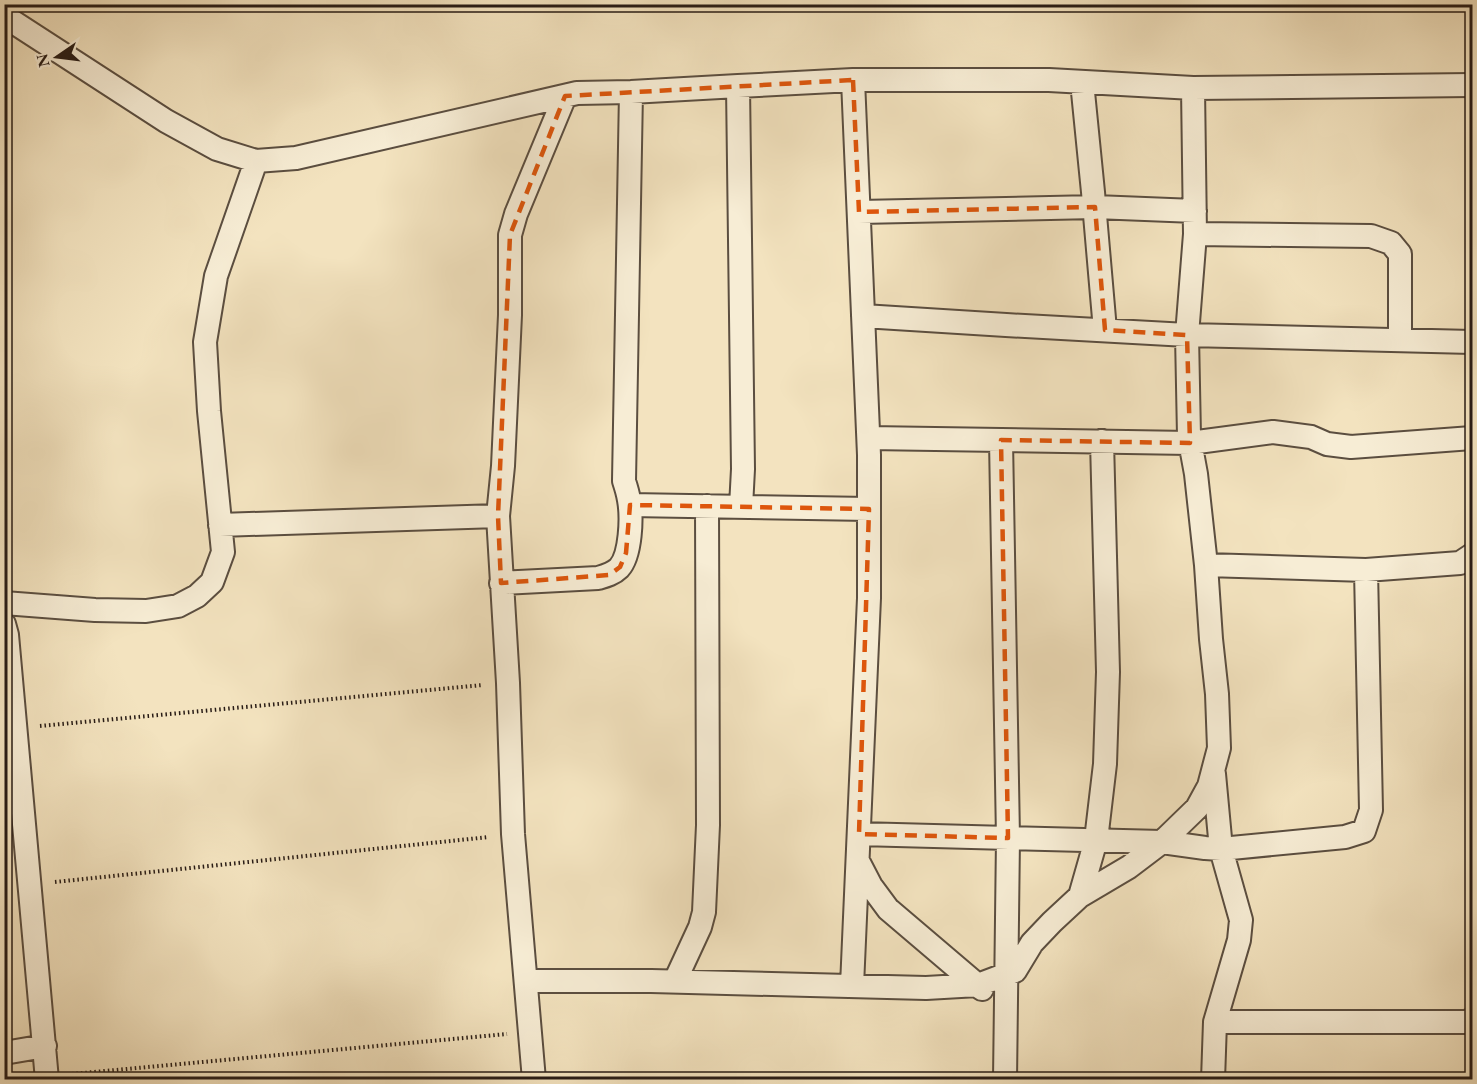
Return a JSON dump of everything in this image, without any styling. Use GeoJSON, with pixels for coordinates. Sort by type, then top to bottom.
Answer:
{"type":"FeatureCollection","features":[{"type":"Feature","properties":{"kind":"street"},"geometry":{"type":"LineString","coordinates":[[4,16],[166,121],[217,149],[256,161],[296,158],[577,93],[853,80],[1049,80],[1193,88],[1473,85]]}},
{"type":"Feature","properties":{"kind":"street"},"geometry":{"type":"LineString","coordinates":[[852,986],[869,598],[869,438],[853,80]]}},
{"type":"Feature","properties":{"kind":"street"},"geometry":{"type":"LineString","coordinates":[[1082,82],[1105,330]]}},
{"type":"Feature","properties":{"kind":"street"},"geometry":{"type":"LineString","coordinates":[[738,86],[743,469],[741,507]]}},
{"type":"Feature","properties":{"kind":"street"},"geometry":{"type":"LineString","coordinates":[[526,981],[675,981],[926,988],[978,986],[1015,970],[1032,944],[1080,896],[1130,867],[1162,842],[1197,808],[1209,786],[1219,748],[1217,694],[1206,565],[1196,474],[1190,443],[1187,395],[1187,335],[1195,234],[1193,88]]}},
{"type":"Feature","properties":{"kind":"street"},"geometry":{"type":"LineString","coordinates":[[501,583],[598,578],[609,575],[620,567],[626,553],[630,530],[630,505],[624,481],[631,92]]}},
{"type":"Feature","properties":{"kind":"street"},"geometry":{"type":"LineString","coordinates":[[534,1080],[513,834],[508,683],[498,516],[503,466],[510,315],[510,235],[516,214],[565,96]]}},
{"type":"Feature","properties":{"kind":"street"},"geometry":{"type":"LineString","coordinates":[[4,603],[96,610],[146,611],[178,606],[197,597],[212,582],[223,552],[209,411],[206,342],[216,276],[256,161]]}},
{"type":"Feature","properties":{"kind":"street"},"geometry":{"type":"LineString","coordinates":[[859,212],[1095,207],[1195,211]]}},
{"type":"Feature","properties":{"kind":"street"},"geometry":{"type":"LineString","coordinates":[[1195,234],[1371,237],[1391,243],[1400,254],[1400,340]]}},
{"type":"Feature","properties":{"kind":"street"},"geometry":{"type":"LineString","coordinates":[[863,316],[1187,335],[1473,342]]}},
{"type":"Feature","properties":{"kind":"street"},"geometry":{"type":"LineString","coordinates":[[869,438],[1190,443],[1273,432],[1311,437],[1327,444],[1351,447],[1473,438]]}},
{"type":"Feature","properties":{"kind":"street"},"geometry":{"type":"LineString","coordinates":[[1001,440],[1008,838],[1005,1080]]}},
{"type":"Feature","properties":{"kind":"street"},"geometry":{"type":"LineString","coordinates":[[1080,896],[1096,840],[1105,764],[1108,672],[1102,441]]}},
{"type":"Feature","properties":{"kind":"street"},"geometry":{"type":"LineString","coordinates":[[630,505],[869,509]]}},
{"type":"Feature","properties":{"kind":"street"},"geometry":{"type":"LineString","coordinates":[[675,981],[700,927],[704,912],[708,825],[707,506]]}},
{"type":"Feature","properties":{"kind":"street"},"geometry":{"type":"LineString","coordinates":[[220,525],[498,516]]}},
{"type":"Feature","properties":{"kind":"street"},"geometry":{"type":"LineString","coordinates":[[1206,565],[1366,570],[1460,563],[1473,555]]}},
{"type":"Feature","properties":{"kind":"street"},"geometry":{"type":"LineString","coordinates":[[859,834],[1162,842],[1221,849],[1345,837],[1364,831],[1371,810],[1366,570]]}},
{"type":"Feature","properties":{"kind":"street"},"geometry":{"type":"LineString","coordinates":[[4,624],[16,728],[47,1078]]}},
{"type":"Feature","properties":{"kind":"street"},"geometry":{"type":"LineString","coordinates":[[1213,769],[1221,849],[1241,920],[1239,940],[1215,1022],[1213,1080]]}},
{"type":"Feature","properties":{"kind":"street"},"geometry":{"type":"LineString","coordinates":[[857,860],[871,886],[888,909],[978,986],[1006,1014]]}},
{"type":"Feature","properties":{"kind":"street"},"geometry":{"type":"LineString","coordinates":[[1215,1022],[1465,1022],[1473,1020]]}},
{"type":"Feature","properties":{"kind":"street"},"geometry":{"type":"LineString","coordinates":[[4,1053],[45,1046]]}},
{"type":"Feature","properties":{"kind":"path"},"geometry":{"type":"LineString","coordinates":[[16,728],[508,683]]}},
{"type":"Feature","properties":{"kind":"path"},"geometry":{"type":"LineString","coordinates":[[30,885],[513,834]]}},
{"type":"Feature","properties":{"kind":"path"},"geometry":{"type":"LineString","coordinates":[[47,1078],[530,1032]]}},
{"type":"Feature","properties":{"kind":"highlighted area"},"geometry":{"type":"Polygon","coordinates":[[[853,80],[859,212],[1095,207],[1105,330],[1187,335],[1190,443],[1001,440],[1008,838],[859,834],[869,509],[630,505],[626,553],[620,567],[609,575],[501,583],[498,516],[510,235],[565,96],[853,80]]]}}]}
